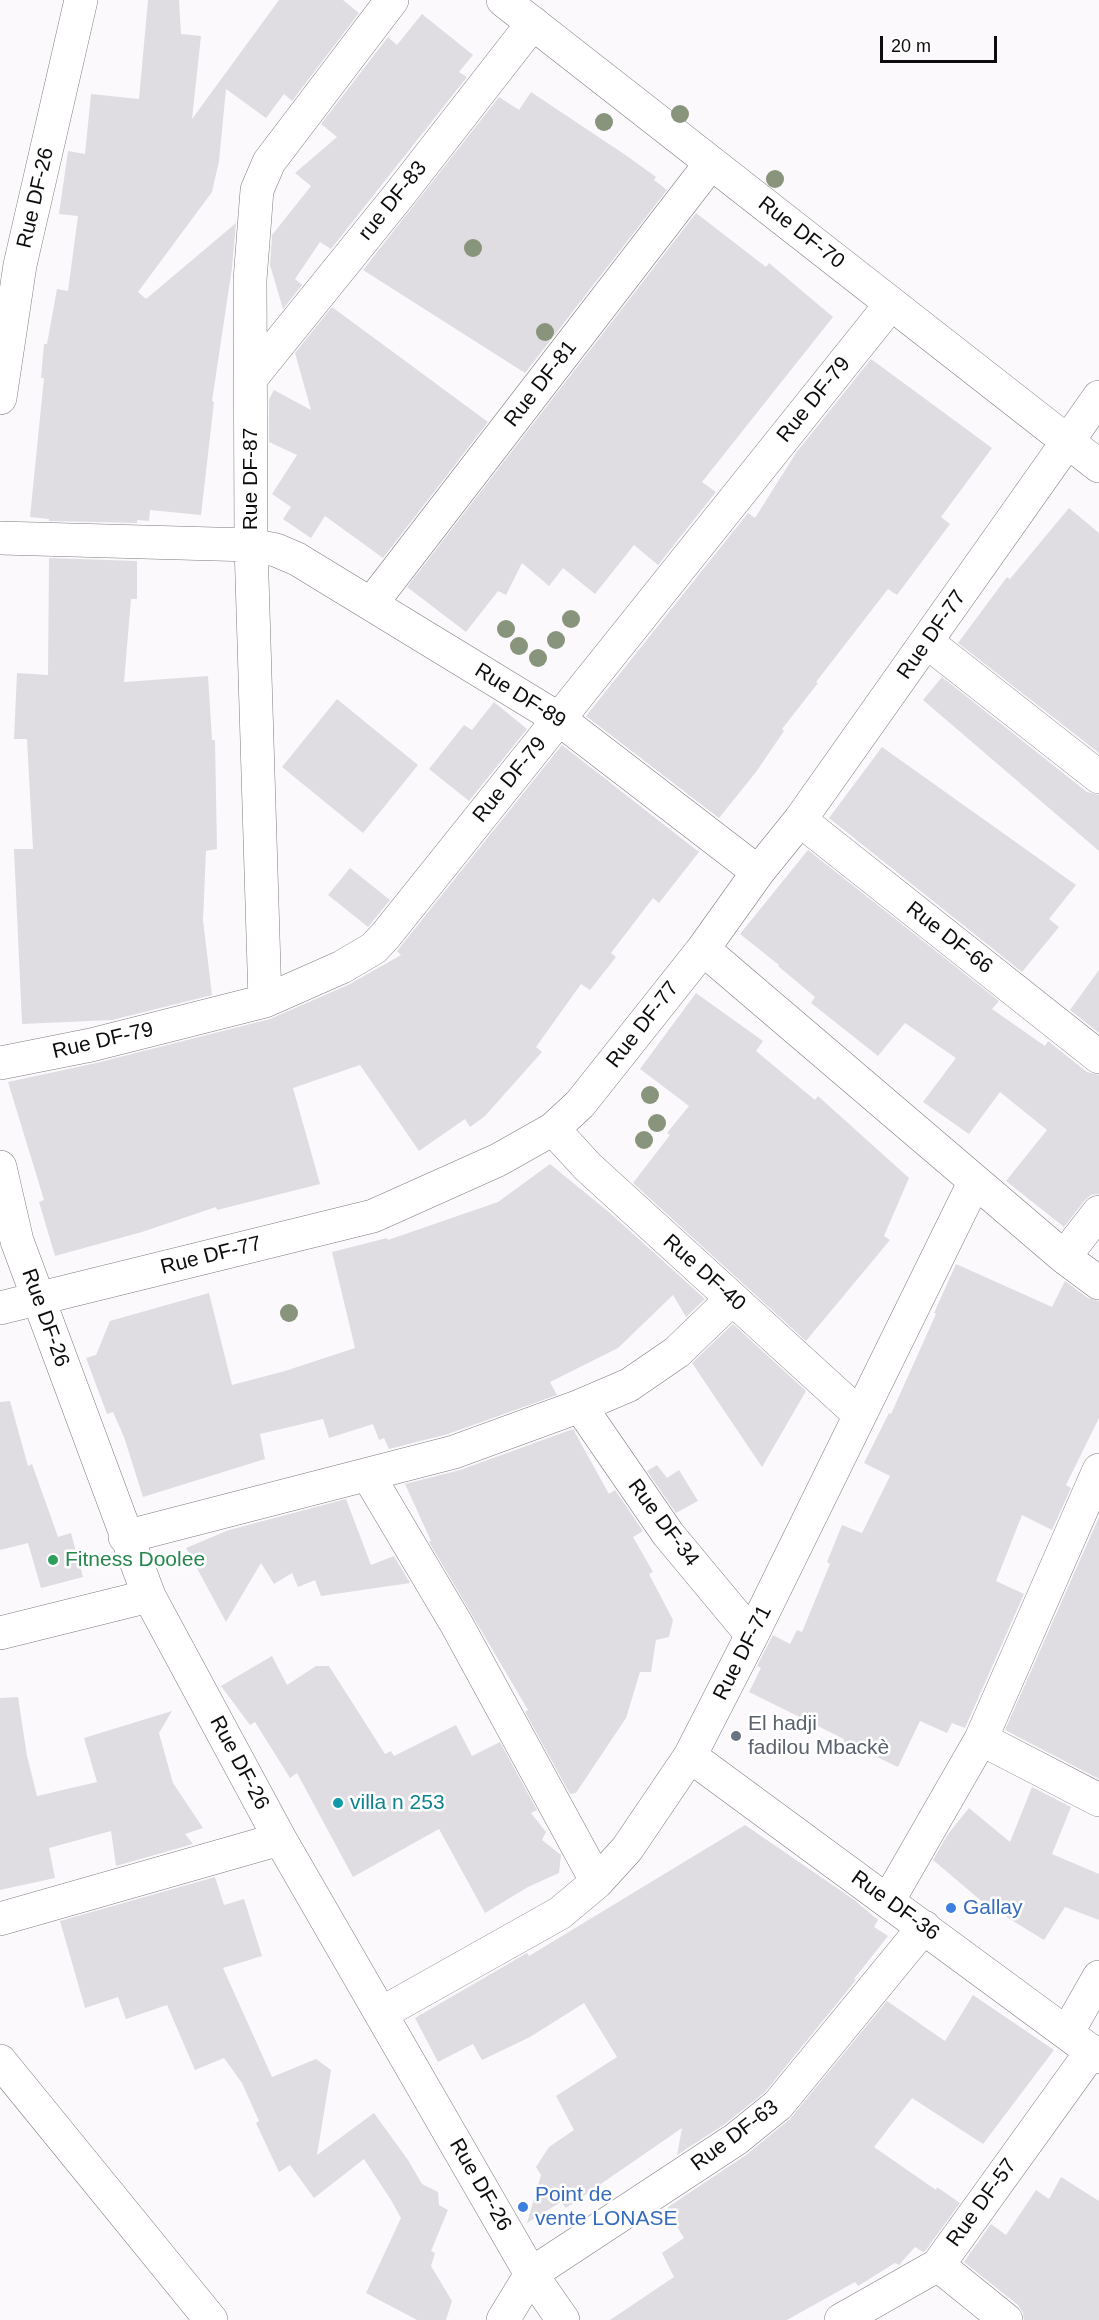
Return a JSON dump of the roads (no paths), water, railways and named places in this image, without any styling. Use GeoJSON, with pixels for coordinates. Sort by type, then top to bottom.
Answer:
{"type":"FeatureCollection","features":[{"type":"Feature","properties":{"kind":"street","name":"Rue DF-26"},"geometry":{"type":"LineString","coordinates":[[0,398],[20,265],[81,0]]}},
{"type":"Feature","properties":{"kind":"street","name":"Rue DF-87"},"geometry":{"type":"LineString","coordinates":[[265,1001],[251,545],[250,280],[257,190],[269,162],[392,0]]}},
{"type":"Feature","properties":{"kind":"street","name":"Rue DF-70"},"geometry":{"type":"LineString","coordinates":[[503,0],[1099,466]]}},
{"type":"Feature","properties":{"kind":"street","name":"rue DF-83"},"geometry":{"type":"LineString","coordinates":[[251,378],[399,195],[533,23]]}},
{"type":"Feature","properties":{"kind":"street","name":"Rue DF-81"},"geometry":{"type":"LineString","coordinates":[[371,604],[711,163]]}},
{"type":"Feature","properties":{"kind":"street","name":"Rue DF-79"},"geometry":{"type":"LineString","coordinates":[[0,1063],[91,1045],[265,1001],[342,967],[374,948],[891,304]]}},
{"type":"Feature","properties":{"kind":"street","name":"Rue DF-77"},"geometry":{"type":"LineString","coordinates":[[0,1308],[373,1216],[498,1160],[553,1129],[580,1104],[703,949],[758,872],[800,820],[1099,397]]}},
{"type":"Feature","properties":{"kind":"street","name":"Rue DF-89"},"geometry":{"type":"LineString","coordinates":[[0,538],[251,545],[276,550],[297,559],[559,719],[758,872]]}},
{"type":"Feature","properties":{"kind":"street"},"geometry":{"type":"LineString","coordinates":[[927,642],[1099,777]]}},
{"type":"Feature","properties":{"kind":"street","name":"Rue DF-66"},"geometry":{"type":"LineString","coordinates":[[800,820],[1099,1057]]}},
{"type":"Feature","properties":{"kind":"street"},"geometry":{"type":"LineString","coordinates":[[703,949],[1064,1257],[1099,1282]]}},
{"type":"Feature","properties":{"kind":"street","name":"Rue DF-40"},"geometry":{"type":"LineString","coordinates":[[553,1129],[588,1167],[860,1415]]}},
{"type":"Feature","properties":{"kind":"street","name":"Rue DF-26"},"geometry":{"type":"LineString","coordinates":[[0,1167],[17,1241],[148,1596],[280,1839],[531,2274],[563,2320]]}},
{"type":"Feature","properties":{"kind":"street","name":"Rue DF-71"},"geometry":{"type":"LineString","coordinates":[[382,2013],[560,1913],[597,1882],[627,1849],[690,1756],[752,1635],[975,1181]]}},
{"type":"Feature","properties":{"kind":"street"},"geometry":{"type":"LineString","coordinates":[[1064,1257],[1099,1212]]}},
{"type":"Feature","properties":{"kind":"street"},"geometry":{"type":"LineString","coordinates":[[125,1537],[454,1452],[580,1406],[628,1385],[677,1352],[732,1299]]}},
{"type":"Feature","properties":{"kind":"street","name":"Rue DF-34"},"geometry":{"type":"LineString","coordinates":[[580,1406],[668,1534],[752,1635]]}},
{"type":"Feature","properties":{"kind":"street"},"geometry":{"type":"LineString","coordinates":[[888,1901],[981,1739],[1099,1470]]}},
{"type":"Feature","properties":{"kind":"street"},"geometry":{"type":"LineString","coordinates":[[368,1475],[457,1625],[597,1882]]}},
{"type":"Feature","properties":{"kind":"street"},"geometry":{"type":"LineString","coordinates":[[0,1633],[148,1596]]}},
{"type":"Feature","properties":{"kind":"street"},"geometry":{"type":"LineString","coordinates":[[981,1739],[1099,1800]]}},
{"type":"Feature","properties":{"kind":"street","name":"Rue DF-36"},"geometry":{"type":"LineString","coordinates":[[690,1756],[1086,2047]]}},
{"type":"Feature","properties":{"kind":"street"},"geometry":{"type":"LineString","coordinates":[[0,1919],[280,1839]]}},
{"type":"Feature","properties":{"kind":"street","name":"Rue DF-63"},"geometry":{"type":"LineString","coordinates":[[531,2274],[736,2139],[778,2105],[924,1927]]}},
{"type":"Feature","properties":{"kind":"street","name":"Rue DF-57"},"geometry":{"type":"LineString","coordinates":[[841,2320],[938,2265],[1086,2047],[1099,1977]]}},
{"type":"Feature","properties":{"kind":"street"},"geometry":{"type":"LineString","coordinates":[[0,2061],[211,2320]]}},
{"type":"Feature","properties":{"kind":"street"},"geometry":{"type":"LineString","coordinates":[[938,2265],[1006,2320]]}},
{"type":"Feature","properties":{"kind":"street"},"geometry":{"type":"LineString","coordinates":[[503,2320],[531,2274]]}},
{"type":"Feature","properties":{"kind":"place","name":"Fitness Doolee"},"geometry":{"type":"Point","coordinates":[53,1560]}},
{"type":"Feature","properties":{"kind":"place","name":"El hadji fadilou Mbackè"},"geometry":{"type":"Point","coordinates":[736,1736]}},
{"type":"Feature","properties":{"kind":"place","name":"villa n 253"},"geometry":{"type":"Point","coordinates":[338,1803]}},
{"type":"Feature","properties":{"kind":"place","name":"Gallay"},"geometry":{"type":"Point","coordinates":[951,1908]}},
{"type":"Feature","properties":{"kind":"place","name":"Point de vente LONASE"},"geometry":{"type":"Point","coordinates":[523,2207]}}]}
